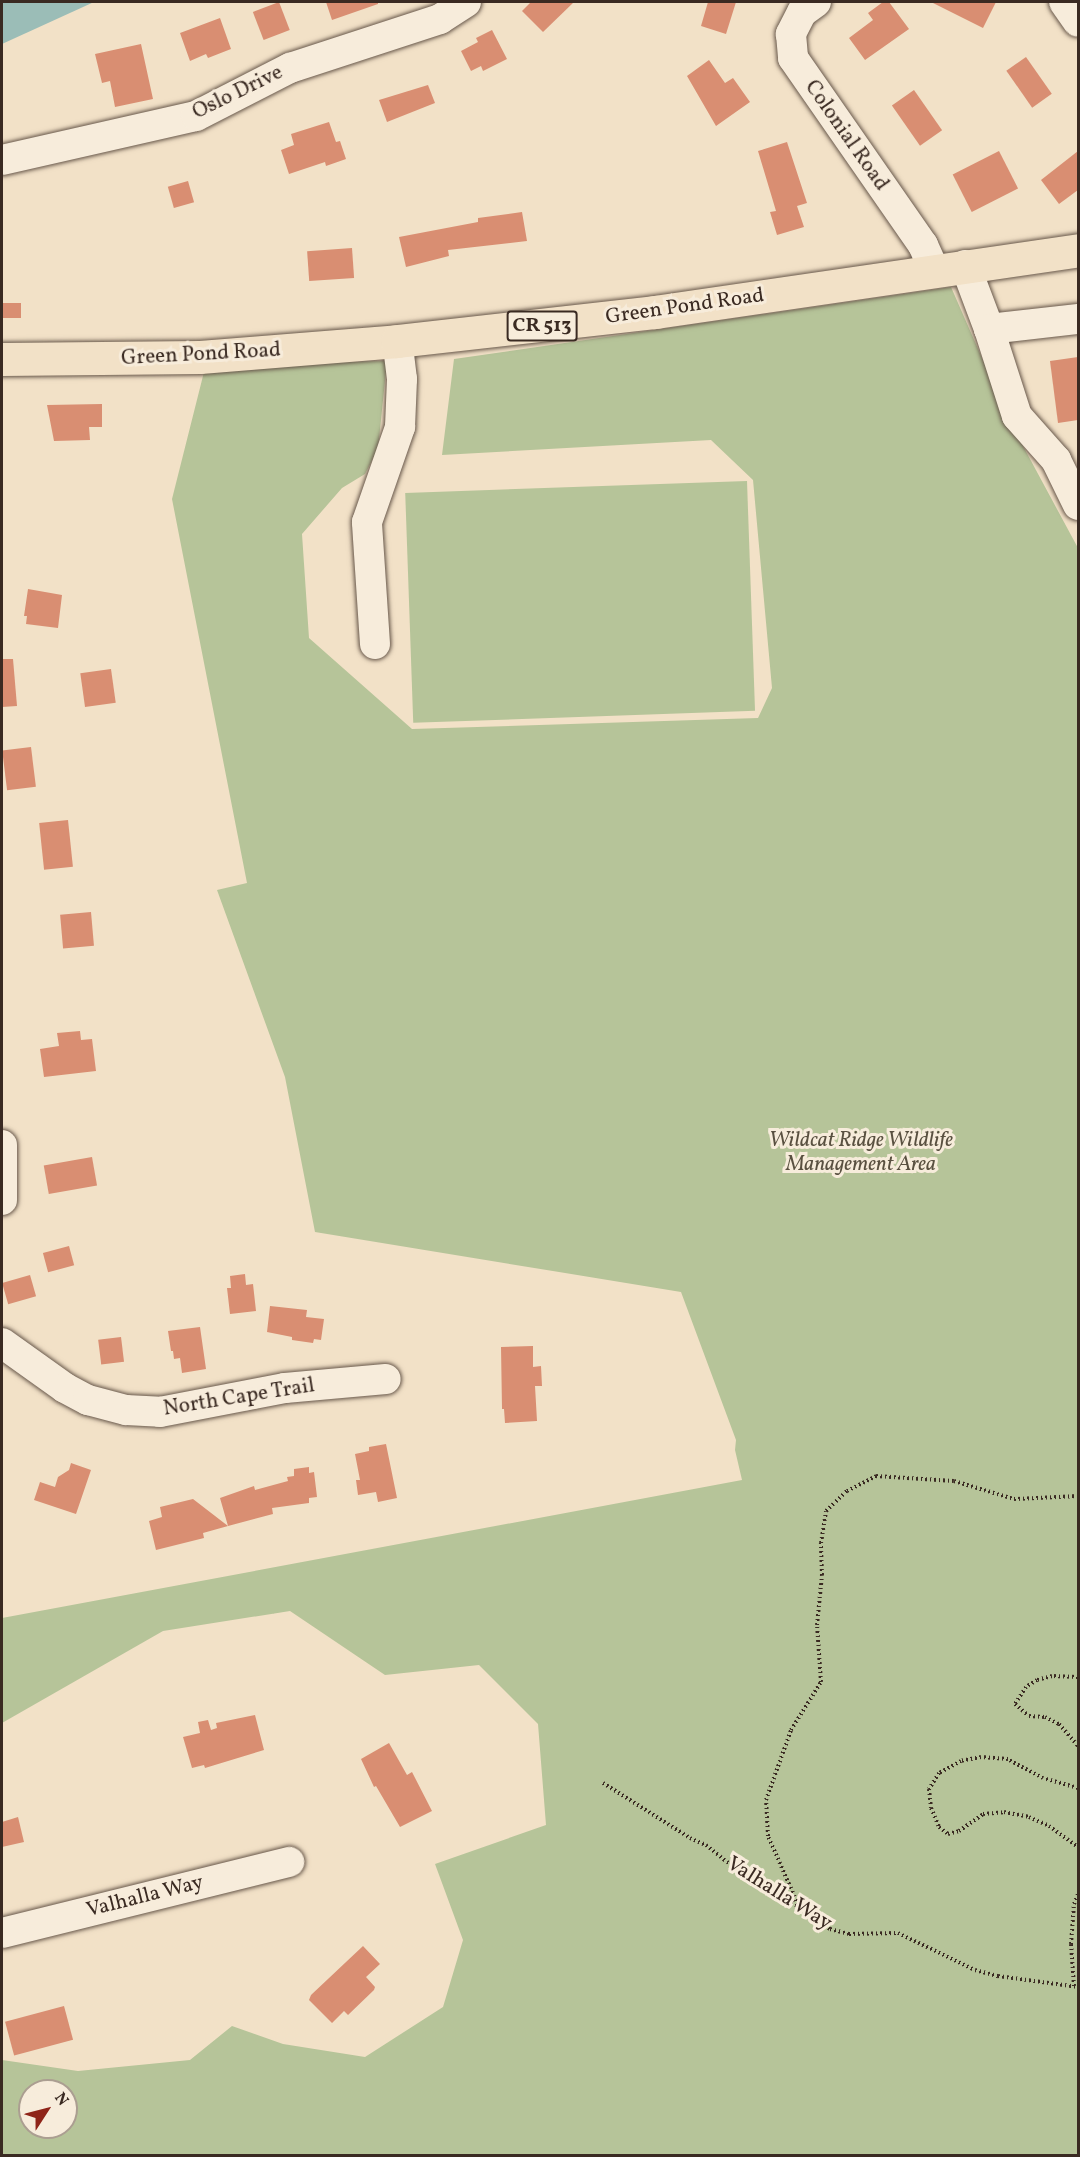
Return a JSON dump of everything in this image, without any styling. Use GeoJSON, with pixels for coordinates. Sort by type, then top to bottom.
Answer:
{"type":"FeatureCollection","features":[{"type":"Feature","properties":{"kind":"main road","name":"Green Pond Road"},"geometry":{"type":"LineString","coordinates":[[2,359],[200,357],[397,341],[621,316],[1078,250]]}},
{"type":"Feature","properties":{"kind":"street","name":"Oslo Drive"},"geometry":{"type":"LineString","coordinates":[[2,160],[195,116],[290,68],[440,19],[466,2]]}},
{"type":"Feature","properties":{"kind":"street","name":"Colonial Road"},"geometry":{"type":"LineString","coordinates":[[816,2],[802,12],[791,34],[793,58],[923,246],[949,268],[989,329],[1017,416],[1067,454],[1078,505]]}},
{"type":"Feature","properties":{"kind":"street"},"geometry":{"type":"LineString","coordinates":[[1064,2],[1078,22]]}},
{"type":"Feature","properties":{"kind":"street"},"geometry":{"type":"LineString","coordinates":[[989,329],[1078,319]]}},
{"type":"Feature","properties":{"kind":"street"},"geometry":{"type":"LineString","coordinates":[[375,644],[367,522],[400,427],[402,378],[397,341]]}},
{"type":"Feature","properties":{"kind":"street"},"geometry":{"type":"LineString","coordinates":[[2,1145],[2,1200]]}},
{"type":"Feature","properties":{"kind":"street","name":"North Cape Trail"},"geometry":{"type":"LineString","coordinates":[[2,1343],[65,1388],[88,1400],[126,1410],[160,1412],[285,1388],[386,1379]]}},
{"type":"Feature","properties":{"kind":"street","name":"Valhalla Way"},"geometry":{"type":"LineString","coordinates":[[2,1933],[289,1862]]}},
{"type":"Feature","properties":{"kind":"path"},"geometry":{"type":"LineString","coordinates":[[800,1909],[768,1836],[766,1800],[791,1731],[821,1682],[817,1625],[822,1575],[821,1543],[826,1511],[847,1491],[876,1476],[954,1482],[1014,1499],[1078,1496]]}},
{"type":"Feature","properties":{"kind":"path"},"geometry":{"type":"LineString","coordinates":[[1078,1677],[1052,1676],[1037,1680],[1026,1687],[1016,1704],[1029,1716],[1045,1717],[1059,1724],[1078,1746]]}},
{"type":"Feature","properties":{"kind":"path"},"geometry":{"type":"LineString","coordinates":[[1078,1788],[1043,1778],[1008,1759],[981,1757],[961,1761],[939,1773],[929,1789],[932,1808],[939,1827],[948,1833],[959,1831],[983,1814],[1004,1812],[1029,1817],[1049,1826],[1078,1847]]}},
{"type":"Feature","properties":{"kind":"path","name":"Valhalla Way"},"geometry":{"type":"LineString","coordinates":[[603,1783],[690,1838],[706,1845],[727,1862],[755,1876],[830,1929],[849,1934],[898,1933],[982,1972],[1076,1987]]}},
{"type":"Feature","properties":{"kind":"path"},"geometry":{"type":"LineString","coordinates":[[1076,1987],[1071,1944],[1074,1904],[1078,1894]]}},
{"type":"Feature","properties":{"kind":"green space","name":"Wildcat Ridge Wildlife Management Area"},"geometry":{"type":"Polygon","coordinates":[[[951,287],[1010,422],[1078,548],[1078,2155],[2,2155],[2,2060],[78,2071],[190,2060],[232,2026],[283,2044],[365,2057],[443,2007],[463,1940],[435,1864],[546,1825],[538,1724],[479,1665],[385,1675],[290,1611],[163,1631],[2,1723],[2,1618],[742,1480],[735,1450],[736,1440],[681,1292],[315,1232],[285,1077],[217,890],[247,883],[172,499],[206,364],[387,361],[378,449],[365,474],[342,488],[302,534],[309,638],[412,729],[758,718],[772,688],[753,480],[711,440],[442,455],[454,359],[951,287]]]}},
{"type":"Feature","properties":{"kind":"green space"},"geometry":{"type":"Polygon","coordinates":[[[747,481],[755,711],[413,723],[405,493],[747,481]]]}},
{"type":"Feature","properties":{"kind":"water"},"geometry":{"type":"Polygon","coordinates":[[[2,2],[94,2],[2,44],[2,2]]]}},
{"type":"Feature","properties":{"kind":"building"},"geometry":{"type":"Polygon","coordinates":[[[279,2],[290,30],[264,40],[253,12],[279,2]]]}},
{"type":"Feature","properties":{"kind":"building"},"geometry":{"type":"Polygon","coordinates":[[[326,2],[378,2],[378,4],[332,20],[326,2]]]}},
{"type":"Feature","properties":{"kind":"building"},"geometry":{"type":"Polygon","coordinates":[[[531,2],[574,2],[543,32],[522,11],[531,2]]]}},
{"type":"Feature","properties":{"kind":"building"},"geometry":{"type":"Polygon","coordinates":[[[708,2],[736,2],[726,34],[701,26],[708,2]]]}},
{"type":"Feature","properties":{"kind":"building"},"geometry":{"type":"Polygon","coordinates":[[[883,2],[889,2],[909,29],[865,60],[849,38],[873,20],[868,13],[883,2]]]}},
{"type":"Feature","properties":{"kind":"building"},"geometry":{"type":"Polygon","coordinates":[[[931,2],[996,2],[983,28],[931,2]]]}},
{"type":"Feature","properties":{"kind":"building"},"geometry":{"type":"Polygon","coordinates":[[[220,18],[231,49],[208,58],[206,54],[190,61],[180,33],[220,18]]]}},
{"type":"Feature","properties":{"kind":"building"},"geometry":{"type":"Polygon","coordinates":[[[492,30],[507,59],[483,71],[481,66],[471,71],[461,51],[478,42],[476,38],[492,30]]]}},
{"type":"Feature","properties":{"kind":"building"},"geometry":{"type":"Polygon","coordinates":[[[141,44],[153,99],[115,107],[110,81],[102,83],[95,54],[141,44]]]}},
{"type":"Feature","properties":{"kind":"building"},"geometry":{"type":"Polygon","coordinates":[[[1026,57],[1052,94],[1032,108],[1006,71],[1026,57]]]}},
{"type":"Feature","properties":{"kind":"building"},"geometry":{"type":"Polygon","coordinates":[[[709,60],[725,83],[733,78],[750,102],[716,126],[687,76],[709,60]]]}},
{"type":"Feature","properties":{"kind":"building"},"geometry":{"type":"Polygon","coordinates":[[[428,85],[435,103],[387,122],[379,100],[428,85]]]}},
{"type":"Feature","properties":{"kind":"building"},"geometry":{"type":"Polygon","coordinates":[[[914,90],[942,130],[920,146],[892,105],[914,90]]]}},
{"type":"Feature","properties":{"kind":"building"},"geometry":{"type":"Polygon","coordinates":[[[329,122],[336,142],[340,141],[346,159],[326,166],[325,162],[289,174],[281,150],[294,145],[291,134],[329,122]]]}},
{"type":"Feature","properties":{"kind":"building"},"geometry":{"type":"Polygon","coordinates":[[[787,142],[807,203],[797,206],[804,227],[777,235],[770,212],[776,211],[758,151],[787,142]]]}},
{"type":"Feature","properties":{"kind":"building"},"geometry":{"type":"Polygon","coordinates":[[[999,151],[1018,188],[972,212],[953,175],[999,151]]]}},
{"type":"Feature","properties":{"kind":"building"},"geometry":{"type":"Polygon","coordinates":[[[1078,151],[1078,190],[1059,204],[1041,180],[1078,151]]]}},
{"type":"Feature","properties":{"kind":"building"},"geometry":{"type":"Polygon","coordinates":[[[188,181],[194,202],[174,208],[168,187],[188,181]]]}},
{"type":"Feature","properties":{"kind":"building"},"geometry":{"type":"Polygon","coordinates":[[[522,212],[527,241],[448,250],[449,256],[406,267],[399,237],[478,222],[478,218],[522,212]]]}},
{"type":"Feature","properties":{"kind":"building"},"geometry":{"type":"Polygon","coordinates":[[[352,248],[354,278],[309,281],[307,251],[352,248]]]}},
{"type":"Feature","properties":{"kind":"building"},"geometry":{"type":"Polygon","coordinates":[[[2,303],[21,303],[21,318],[2,318],[2,303]]]}},
{"type":"Feature","properties":{"kind":"building"},"geometry":{"type":"Polygon","coordinates":[[[1078,357],[1078,420],[1058,423],[1050,361],[1078,357]]]}},
{"type":"Feature","properties":{"kind":"building"},"geometry":{"type":"Polygon","coordinates":[[[102,404],[102,427],[89,427],[90,440],[54,441],[47,405],[102,404]]]}},
{"type":"Feature","properties":{"kind":"building"},"geometry":{"type":"Polygon","coordinates":[[[28,589],[62,595],[58,628],[26,624],[27,616],[24,616],[28,589]]]}},
{"type":"Feature","properties":{"kind":"building"},"geometry":{"type":"Polygon","coordinates":[[[2,659],[13,659],[17,706],[2,707],[2,659]]]}},
{"type":"Feature","properties":{"kind":"building"},"geometry":{"type":"Polygon","coordinates":[[[111,669],[116,703],[85,707],[80,673],[111,669]]]}},
{"type":"Feature","properties":{"kind":"building"},"geometry":{"type":"Polygon","coordinates":[[[31,747],[36,787],[7,790],[2,751],[31,747]]]}},
{"type":"Feature","properties":{"kind":"building"},"geometry":{"type":"Polygon","coordinates":[[[68,820],[73,867],[44,870],[39,823],[68,820]]]}},
{"type":"Feature","properties":{"kind":"building"},"geometry":{"type":"Polygon","coordinates":[[[91,912],[94,946],[63,949],[60,915],[91,912]]]}},
{"type":"Feature","properties":{"kind":"building"},"geometry":{"type":"Polygon","coordinates":[[[80,1031],[81,1040],[92,1039],[96,1071],[44,1077],[40,1049],[59,1046],[57,1033],[80,1031]]]}},
{"type":"Feature","properties":{"kind":"building"},"geometry":{"type":"Polygon","coordinates":[[[92,1157],[97,1186],[49,1194],[44,1166],[92,1157]]]}},
{"type":"Feature","properties":{"kind":"building"},"geometry":{"type":"Polygon","coordinates":[[[69,1246],[74,1265],[48,1272],[43,1253],[69,1246]]]}},
{"type":"Feature","properties":{"kind":"building"},"geometry":{"type":"Polygon","coordinates":[[[245,1274],[246,1285],[253,1284],[256,1311],[230,1314],[227,1288],[231,1288],[230,1276],[245,1274]]]}},
{"type":"Feature","properties":{"kind":"building"},"geometry":{"type":"Polygon","coordinates":[[[30,1275],[36,1296],[8,1304],[2,1283],[30,1275]]]}},
{"type":"Feature","properties":{"kind":"building"},"geometry":{"type":"Polygon","coordinates":[[[270,1306],[307,1310],[306,1317],[324,1319],[321,1340],[314,1339],[313,1343],[292,1340],[292,1337],[267,1332],[270,1306]]]}},
{"type":"Feature","properties":{"kind":"building"},"geometry":{"type":"Polygon","coordinates":[[[200,1327],[206,1369],[182,1373],[180,1358],[174,1359],[173,1351],[171,1351],[168,1331],[200,1327]]]}},
{"type":"Feature","properties":{"kind":"building"},"geometry":{"type":"Polygon","coordinates":[[[121,1337],[124,1362],[101,1365],[98,1340],[121,1337]]]}},
{"type":"Feature","properties":{"kind":"building"},"geometry":{"type":"Polygon","coordinates":[[[533,1346],[533,1367],[541,1366],[542,1386],[535,1386],[537,1421],[505,1423],[504,1409],[502,1409],[501,1347],[533,1346]]]}},
{"type":"Feature","properties":{"kind":"building"},"geometry":{"type":"Polygon","coordinates":[[[386,1444],[397,1498],[378,1502],[376,1492],[358,1495],[356,1480],[360,1480],[355,1454],[369,1451],[369,1447],[386,1444]]]}},
{"type":"Feature","properties":{"kind":"building"},"geometry":{"type":"Polygon","coordinates":[[[71,1463],[91,1470],[76,1514],[34,1500],[40,1482],[55,1487],[58,1477],[69,1470],[71,1463]]]}},
{"type":"Feature","properties":{"kind":"building"},"geometry":{"type":"Polygon","coordinates":[[[309,1467],[309,1473],[314,1472],[317,1497],[309,1498],[309,1503],[272,1508],[273,1514],[228,1526],[220,1498],[254,1486],[255,1490],[288,1481],[287,1477],[294,1476],[294,1469],[309,1467]]]}},
{"type":"Feature","properties":{"kind":"building"},"geometry":{"type":"Polygon","coordinates":[[[193,1499],[228,1526],[203,1533],[204,1538],[156,1550],[149,1521],[162,1517],[160,1507],[193,1499]]]}},
{"type":"Feature","properties":{"kind":"building"},"geometry":{"type":"Polygon","coordinates":[[[255,1715],[264,1750],[205,1768],[204,1765],[192,1768],[183,1737],[200,1733],[198,1722],[208,1720],[211,1730],[217,1728],[216,1723],[255,1715]]]}},
{"type":"Feature","properties":{"kind":"building"},"geometry":{"type":"Polygon","coordinates":[[[389,1743],[407,1775],[412,1772],[432,1811],[400,1827],[376,1786],[374,1787],[361,1759],[389,1743]]]}},
{"type":"Feature","properties":{"kind":"building"},"geometry":{"type":"Polygon","coordinates":[[[18,1817],[24,1842],[2,1847],[2,1822],[18,1817]]]}},
{"type":"Feature","properties":{"kind":"building"},"geometry":{"type":"Polygon","coordinates":[[[363,1946],[380,1964],[366,1977],[375,1987],[374,1990],[348,2015],[344,2011],[332,2023],[309,2000],[311,1995],[363,1946]]]}},
{"type":"Feature","properties":{"kind":"building"},"geometry":{"type":"Polygon","coordinates":[[[64,2006],[73,2040],[14,2056],[5,2022],[64,2006]]]}}]}
